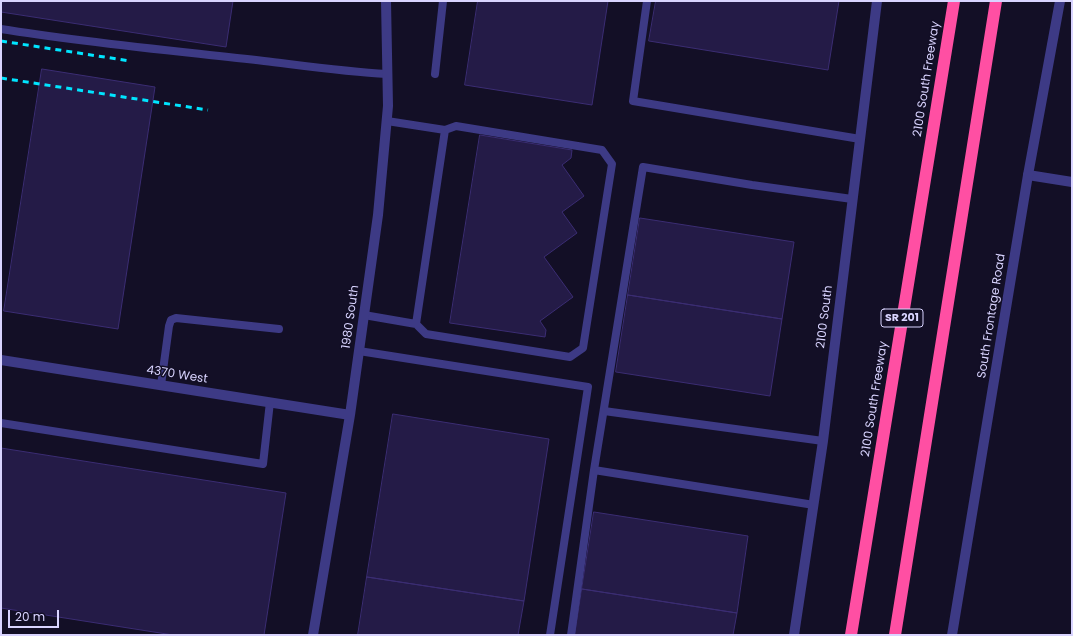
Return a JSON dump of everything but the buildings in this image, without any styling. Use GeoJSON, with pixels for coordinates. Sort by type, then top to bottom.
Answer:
{"type":"FeatureCollection","features":[{"type":"Feature","properties":{"kind":"highway","name":"2100 South Freeway"},"geometry":{"type":"LineString","coordinates":[[851,635],[953,1]]}},
{"type":"Feature","properties":{"kind":"highway"},"geometry":{"type":"LineString","coordinates":[[895,635],[996,1]]}},
{"type":"Feature","properties":{"kind":"street","name":"1980 South"},"geometry":{"type":"LineString","coordinates":[[313,635],[350,415],[378,216],[387,121],[386,1]]}},
{"type":"Feature","properties":{"kind":"street","name":"2100 South"},"geometry":{"type":"LineString","coordinates":[[794,635],[823,441],[877,1]]}},
{"type":"Feature","properties":{"kind":"street","name":"South Frontage Road"},"geometry":{"type":"LineString","coordinates":[[952,635],[1028,175],[1060,1]]}},
{"type":"Feature","properties":{"kind":"street"},"geometry":{"type":"LineString","coordinates":[[1028,175],[1072,182]]}},
{"type":"Feature","properties":{"kind":"street","name":"4370 West"},"geometry":{"type":"LineString","coordinates":[[1,360],[350,415]]}},
{"type":"Feature","properties":{"kind":"lane"},"geometry":{"type":"LineString","coordinates":[[435,74],[443,1]]}},
{"type":"Feature","properties":{"kind":"lane"},"geometry":{"type":"LineString","coordinates":[[647,1],[633,101],[860,139]]}},
{"type":"Feature","properties":{"kind":"lane"},"geometry":{"type":"LineString","coordinates":[[1,29],[72,40],[263,61],[347,72],[387,74]]}},
{"type":"Feature","properties":{"kind":"lane"},"geometry":{"type":"LineString","coordinates":[[364,315],[416,324],[426,334],[570,357],[583,348],[612,164],[602,150],[456,126],[445,130],[387,121]]}},
{"type":"Feature","properties":{"kind":"lane"},"geometry":{"type":"LineString","coordinates":[[416,324],[445,130]]}},
{"type":"Feature","properties":{"kind":"lane"},"geometry":{"type":"LineString","coordinates":[[571,635],[594,470],[642,167],[752,185],[852,199]]}},
{"type":"Feature","properties":{"kind":"lane"},"geometry":{"type":"LineString","coordinates":[[161,385],[171,320],[176,318],[278,329]]}},
{"type":"Feature","properties":{"kind":"lane"},"geometry":{"type":"LineString","coordinates":[[359,351],[588,387],[550,635]]}},
{"type":"Feature","properties":{"kind":"lane"},"geometry":{"type":"LineString","coordinates":[[1,423],[263,464],[270,402]]}},
{"type":"Feature","properties":{"kind":"lane"},"geometry":{"type":"LineString","coordinates":[[604,411],[823,441]]}},
{"type":"Feature","properties":{"kind":"lane"},"geometry":{"type":"LineString","coordinates":[[594,470],[814,506]]}},
{"type":"Feature","properties":{"kind":"railway"},"geometry":{"type":"LineString","coordinates":[[1,41],[130,61]]}},
{"type":"Feature","properties":{"kind":"railway"},"geometry":{"type":"LineString","coordinates":[[1,78],[208,110]]}}]}
